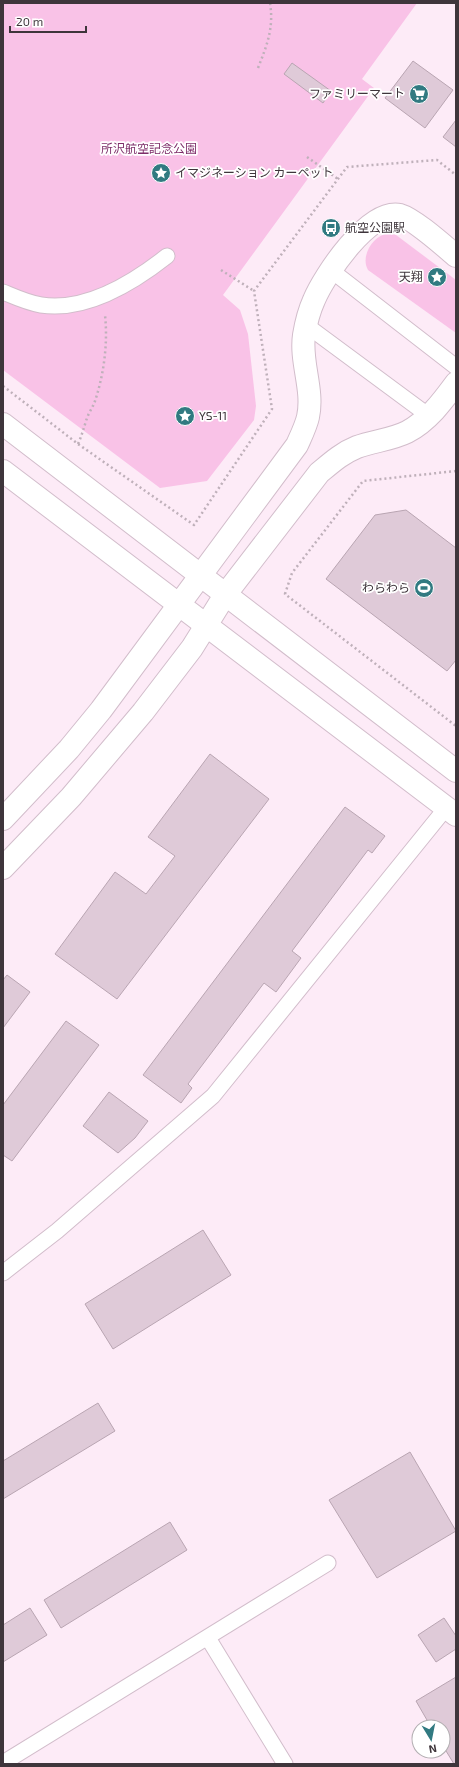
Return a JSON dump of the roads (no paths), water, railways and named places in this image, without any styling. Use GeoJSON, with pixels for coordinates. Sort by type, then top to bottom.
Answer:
{"type":"FeatureCollection","features":[{"type":"Feature","properties":{"kind":"street"},"geometry":{"type":"LineString","coordinates":[[3,819],[70,749],[136,664],[297,445],[308,416],[309,402],[303,353],[306,325],[314,299],[350,245],[367,227],[390,214],[407,218],[456,256]]}},
{"type":"Feature","properties":{"kind":"street"},"geometry":{"type":"LineString","coordinates":[[3,868],[71,798],[111,752],[192,648],[225,595],[319,473],[337,458],[356,448],[391,439],[407,432],[424,421],[456,383]]}},
{"type":"Feature","properties":{"kind":"street"},"geometry":{"type":"LineString","coordinates":[[3,424],[456,771]]}},
{"type":"Feature","properties":{"kind":"street"},"geometry":{"type":"LineString","coordinates":[[3,471],[451,812]]}},
{"type":"Feature","properties":{"kind":"lane"},"geometry":{"type":"LineString","coordinates":[[3,292],[41,305],[78,303],[100,298],[146,272],[167,256]]}},
{"type":"Feature","properties":{"kind":"lane"},"geometry":{"type":"LineString","coordinates":[[332,271],[456,367]]}},
{"type":"Feature","properties":{"kind":"lane"},"geometry":{"type":"LineString","coordinates":[[306,325],[429,416]]}},
{"type":"Feature","properties":{"kind":"lane"},"geometry":{"type":"LineString","coordinates":[[3,1273],[57,1231],[213,1096],[451,812]]}},
{"type":"Feature","properties":{"kind":"lane"},"geometry":{"type":"LineString","coordinates":[[3,1763],[328,1563]]}},
{"type":"Feature","properties":{"kind":"lane"},"geometry":{"type":"LineString","coordinates":[[208,1638],[285,1764]]}},
{"type":"Feature","properties":{"kind":"place","name":"ファミリーマート"},"geometry":{"type":"Point","coordinates":[419,94]}},
{"type":"Feature","properties":{"kind":"place","name":"イマジネーション カーペット"},"geometry":{"type":"Point","coordinates":[161,173]}},
{"type":"Feature","properties":{"kind":"place","name":"航空公園駅"},"geometry":{"type":"Point","coordinates":[331,228]}},
{"type":"Feature","properties":{"kind":"place","name":"天翔"},"geometry":{"type":"Point","coordinates":[437,277]}},
{"type":"Feature","properties":{"kind":"place","name":"YS-11"},"geometry":{"type":"Point","coordinates":[185,416]}},
{"type":"Feature","properties":{"kind":"place","name":"わらわら"},"geometry":{"type":"Point","coordinates":[424,588]}},
{"type":"Feature","properties":{"kind":"park label","name":"所沢航空記念公園"},"geometry":{"type":"Point","coordinates":[149,149]}}]}
